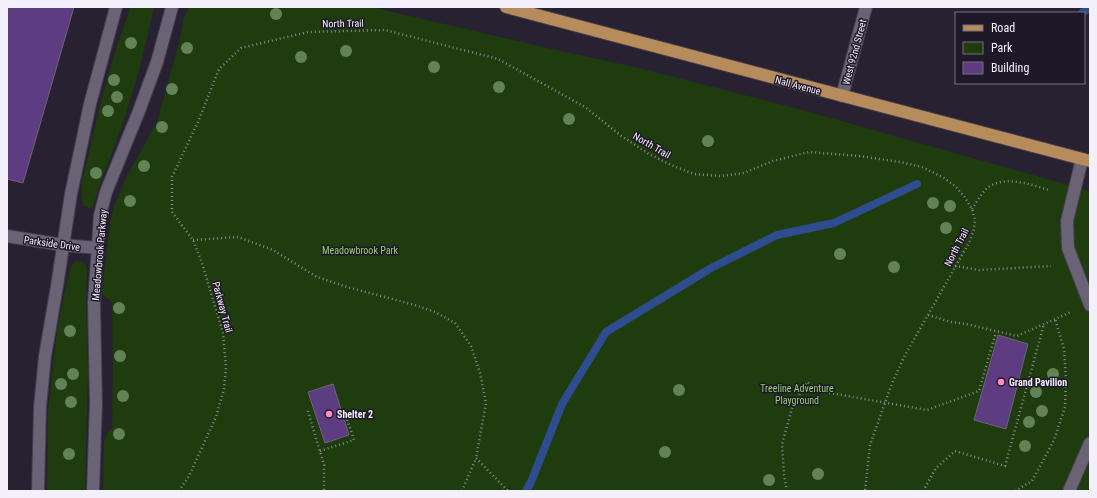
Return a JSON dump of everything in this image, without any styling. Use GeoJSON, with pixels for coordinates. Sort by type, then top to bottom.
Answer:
{"type":"FeatureCollection","features":[{"type":"Feature","properties":{"kind":"main road","name":"Nall Avenue"},"geometry":{"type":"LineString","coordinates":[[506,7],[1086,160]]}},
{"type":"Feature","properties":{"kind":"street"},"geometry":{"type":"LineString","coordinates":[[38,491],[40,407],[45,356],[58,286],[71,194],[90,104],[116,7]]}},
{"type":"Feature","properties":{"kind":"street","name":"Meadowbrook Parkway"},"geometry":{"type":"LineString","coordinates":[[93,491],[96,403],[94,303],[100,215],[106,192],[157,62],[172,7]]}},
{"type":"Feature","properties":{"kind":"street","name":"West 92nd Street"},"geometry":{"type":"LineString","coordinates":[[842,96],[866,7]]}},
{"type":"Feature","properties":{"kind":"street"},"geometry":{"type":"LineString","coordinates":[[1086,160],[1066,221],[1068,248],[1090,305]]}},
{"type":"Feature","properties":{"kind":"street","name":"Parkside Drive"},"geometry":{"type":"LineString","coordinates":[[7,236],[63,245],[97,248]]}},
{"type":"Feature","properties":{"kind":"street"},"geometry":{"type":"LineString","coordinates":[[1069,491],[1090,443]]}},
{"type":"Feature","properties":{"kind":"path","name":"North Trail"},"geometry":{"type":"LineString","coordinates":[[193,240],[172,212],[172,177],[198,122],[219,69],[241,48],[308,32],[385,30],[498,59],[585,106],[620,135],[649,154],[694,174],[720,176],[744,173],[773,160],[809,152],[859,156],[922,167],[944,178],[955,186],[964,196],[972,210],[975,220],[974,229],[970,241],[904,357],[885,402],[870,445],[865,491]]}},
{"type":"Feature","properties":{"kind":"path"},"geometry":{"type":"LineString","coordinates":[[972,210],[985,190],[1000,182],[1029,184],[1048,190]]}},
{"type":"Feature","properties":{"kind":"path"},"geometry":{"type":"LineString","coordinates":[[193,240],[238,237],[273,250],[317,277],[347,287],[415,305],[435,312],[455,323],[471,346],[480,373],[486,403],[476,458],[462,491]]}},
{"type":"Feature","properties":{"kind":"path","name":"Parkway Trail"},"geometry":{"type":"LineString","coordinates":[[179,491],[189,476],[216,417],[224,389],[226,368],[223,333],[205,270],[193,240]]}},
{"type":"Feature","properties":{"kind":"path"},"geometry":{"type":"LineString","coordinates":[[955,266],[979,270],[1051,266]]}},
{"type":"Feature","properties":{"kind":"path"},"geometry":{"type":"LineString","coordinates":[[928,315],[952,322],[1017,336],[1071,312]]}},
{"type":"Feature","properties":{"kind":"path"},"geometry":{"type":"LineString","coordinates":[[1014,491],[1032,482],[1054,440],[1064,407],[1066,379],[1064,349],[1055,320]]}},
{"type":"Feature","properties":{"kind":"path"},"geometry":{"type":"LineString","coordinates":[[923,491],[936,468],[955,451],[1006,466],[1044,324]]}},
{"type":"Feature","properties":{"kind":"path"},"geometry":{"type":"LineString","coordinates":[[787,491],[784,475],[782,444],[792,405],[807,382],[819,391],[927,410],[979,392],[996,332]]}},
{"type":"Feature","properties":{"kind":"path"},"geometry":{"type":"LineString","coordinates":[[308,411],[324,465],[324,491]]}},
{"type":"Feature","properties":{"kind":"path"},"geometry":{"type":"LineString","coordinates":[[320,452],[354,440],[345,413]]}},
{"type":"Feature","properties":{"kind":"path"},"geometry":{"type":"LineString","coordinates":[[476,458],[508,491]]}},
{"type":"Feature","properties":{"kind":"green space"},"geometry":{"type":"Polygon","coordinates":[[[131,7],[154,7],[140,67],[124,121],[100,184],[93,207],[89,208],[83,205],[81,193],[82,181],[106,81],[131,7]]]}},
{"type":"Feature","properties":{"kind":"green space","name":"Meadowbrook Park"},"geometry":{"type":"Polygon","coordinates":[[[189,7],[371,7],[635,67],[795,108],[1090,191],[1090,491],[103,491],[104,441],[107,433],[112,428],[112,302],[102,294],[110,223],[115,203],[127,176],[157,122],[180,39],[183,20],[189,7]]]}},
{"type":"Feature","properties":{"kind":"green space"},"geometry":{"type":"Polygon","coordinates":[[[76,261],[80,261],[85,264],[87,270],[86,302],[88,371],[85,491],[47,491],[48,412],[56,338],[71,266],[76,261]]]}},
{"type":"Feature","properties":{"kind":"building"},"geometry":{"type":"Polygon","coordinates":[[[7,7],[74,7],[23,183],[7,179],[7,7]]]}},
{"type":"Feature","properties":{"kind":"building","name":"Grand Pavilion"},"geometry":{"type":"Polygon","coordinates":[[[998,335],[1028,344],[1006,429],[974,420],[998,335]]]}},
{"type":"Feature","properties":{"kind":"building","name":"Shelter 2"},"geometry":{"type":"Polygon","coordinates":[[[333,384],[349,435],[325,443],[308,392],[333,384]]]}},
{"type":"Feature","properties":{"kind":"waterway"},"geometry":{"type":"LineString","coordinates":[[1083,12],[1090,7]]}},
{"type":"Feature","properties":{"kind":"waterway"},"geometry":{"type":"LineString","coordinates":[[526,491],[562,404],[606,332],[711,268],[777,235],[834,223],[917,184]]}},
{"type":"Feature","properties":{"kind":"place","name":"Grand Pavilion"},"geometry":{"type":"Point","coordinates":[1001,382]}},
{"type":"Feature","properties":{"kind":"place","name":"Shelter 2"},"geometry":{"type":"Point","coordinates":[329,414]}},
{"type":"Feature","properties":{"kind":"park label","name":"Treeline Adventure Playground"},"geometry":{"type":"Point","coordinates":[797,394]}}]}
